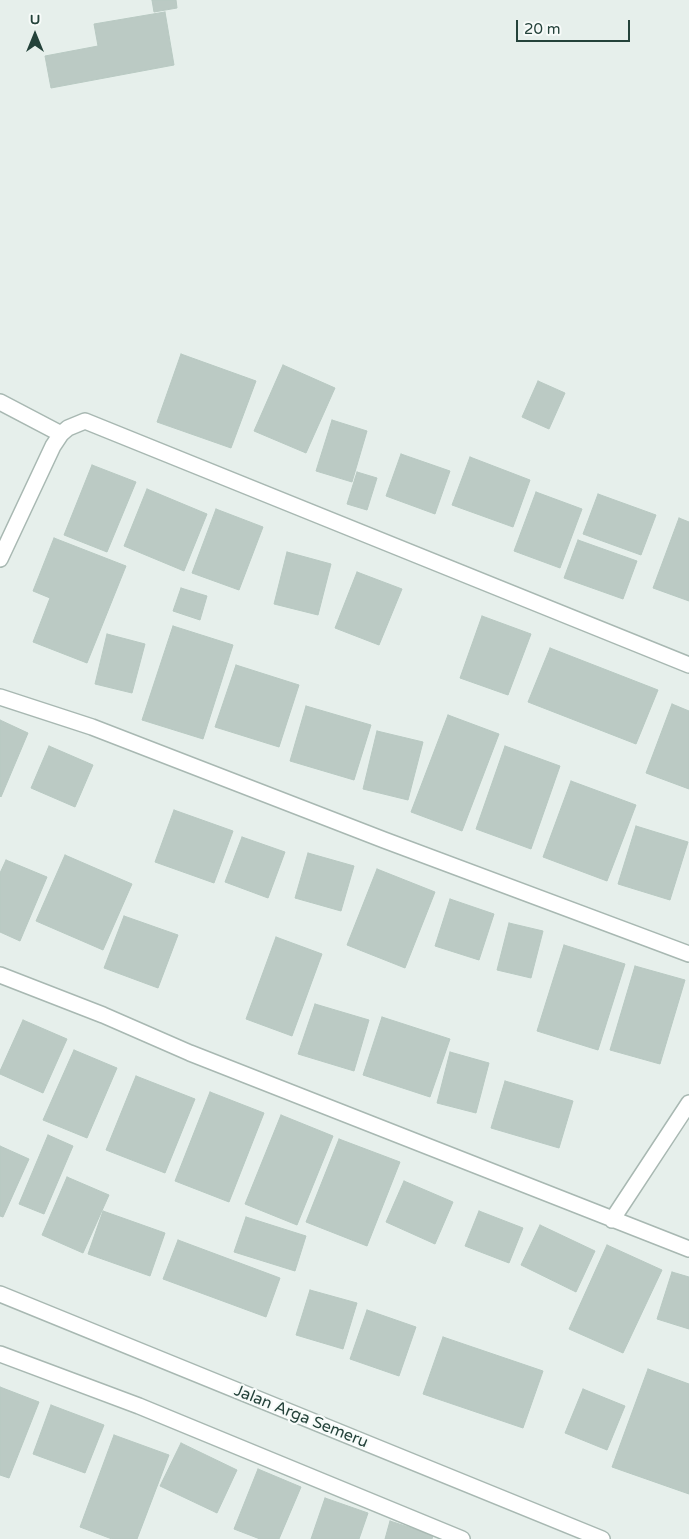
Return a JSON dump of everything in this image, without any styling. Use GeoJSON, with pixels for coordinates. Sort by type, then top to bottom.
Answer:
{"type":"FeatureCollection","features":[{"type":"Feature","properties":{"kind":"street"},"geometry":{"type":"LineString","coordinates":[[0,402],[61,434]]}},
{"type":"Feature","properties":{"kind":"street"},"geometry":{"type":"LineString","coordinates":[[0,559],[53,446],[61,434],[68,428],[85,421],[689,664]]}},
{"type":"Feature","properties":{"kind":"street"},"geometry":{"type":"LineString","coordinates":[[0,698],[92,728],[689,954]]}},
{"type":"Feature","properties":{"kind":"street"},"geometry":{"type":"LineString","coordinates":[[0,975],[190,1053],[689,1249]]}},
{"type":"Feature","properties":{"kind":"street"},"geometry":{"type":"LineString","coordinates":[[612,1220],[689,1103]]}},
{"type":"Feature","properties":{"kind":"street","name":"Jalan Arga Semeru"},"geometry":{"type":"LineString","coordinates":[[0,1294],[602,1539]]}},
{"type":"Feature","properties":{"kind":"street"},"geometry":{"type":"LineString","coordinates":[[0,1354],[139,1406],[462,1539]]}},
{"type":"Feature","properties":{"kind":"building"},"geometry":{"type":"Polygon","coordinates":[[[152,0],[176,0],[177,8],[154,12],[152,0]]]}},
{"type":"Feature","properties":{"kind":"building"},"geometry":{"type":"Polygon","coordinates":[[[165,12],[174,65],[51,88],[45,56],[98,46],[94,24],[165,12]]]}},
{"type":"Feature","properties":{"kind":"building"},"geometry":{"type":"Polygon","coordinates":[[[181,354],[256,381],[231,448],[157,422],[181,354]]]}},
{"type":"Feature","properties":{"kind":"building"},"geometry":{"type":"Polygon","coordinates":[[[283,365],[335,388],[306,453],[254,431],[283,365]]]}},
{"type":"Feature","properties":{"kind":"building"},"geometry":{"type":"Polygon","coordinates":[[[538,381],[565,393],[549,429],[522,417],[538,381]]]}},
{"type":"Feature","properties":{"kind":"building"},"geometry":{"type":"Polygon","coordinates":[[[332,420],[367,431],[352,482],[316,471],[332,420]]]}},
{"type":"Feature","properties":{"kind":"building"},"geometry":{"type":"Polygon","coordinates":[[[401,454],[450,471],[435,514],[386,496],[401,454]]]}},
{"type":"Feature","properties":{"kind":"building"},"geometry":{"type":"Polygon","coordinates":[[[470,457],[530,480],[513,527],[452,505],[470,457]]]}},
{"type":"Feature","properties":{"kind":"building"},"geometry":{"type":"Polygon","coordinates":[[[92,465],[136,482],[107,552],[64,535],[92,465]]]}},
{"type":"Feature","properties":{"kind":"building"},"geometry":{"type":"Polygon","coordinates":[[[357,472],[377,478],[367,510],[347,504],[357,472]]]}},
{"type":"Feature","properties":{"kind":"building"},"geometry":{"type":"Polygon","coordinates":[[[147,489],[207,514],[184,571],[124,546],[147,489]]]}},
{"type":"Feature","properties":{"kind":"building"},"geometry":{"type":"Polygon","coordinates":[[[536,492],[582,509],[560,568],[514,551],[536,492]]]}},
{"type":"Feature","properties":{"kind":"building"},"geometry":{"type":"Polygon","coordinates":[[[598,494],[656,515],[641,555],[583,534],[598,494]]]}},
{"type":"Feature","properties":{"kind":"building"},"geometry":{"type":"Polygon","coordinates":[[[216,509],[263,527],[239,590],[192,573],[216,509]]]}},
{"type":"Feature","properties":{"kind":"building"},"geometry":{"type":"Polygon","coordinates":[[[679,518],[689,522],[689,601],[653,588],[679,518]]]}},
{"type":"Feature","properties":{"kind":"building"},"geometry":{"type":"Polygon","coordinates":[[[54,538],[126,566],[87,663],[33,642],[50,598],[33,591],[54,538]]]}},
{"type":"Feature","properties":{"kind":"building"},"geometry":{"type":"Polygon","coordinates":[[[578,540],[637,561],[623,599],[564,578],[578,540]]]}},
{"type":"Feature","properties":{"kind":"building"},"geometry":{"type":"Polygon","coordinates":[[[287,552],[331,564],[318,615],[274,604],[287,552]]]}},
{"type":"Feature","properties":{"kind":"building"},"geometry":{"type":"Polygon","coordinates":[[[357,572],[402,589],[379,645],[335,628],[357,572]]]}},
{"type":"Feature","properties":{"kind":"building"},"geometry":{"type":"Polygon","coordinates":[[[181,588],[207,596],[200,620],[173,611],[181,588]]]}},
{"type":"Feature","properties":{"kind":"building"},"geometry":{"type":"Polygon","coordinates":[[[482,616],[531,634],[508,695],[460,678],[482,616]]]}},
{"type":"Feature","properties":{"kind":"building"},"geometry":{"type":"Polygon","coordinates":[[[173,626],[233,645],[203,739],[142,720],[173,626]]]}},
{"type":"Feature","properties":{"kind":"building"},"geometry":{"type":"Polygon","coordinates":[[[107,634],[145,644],[132,693],[95,684],[107,634]]]}},
{"type":"Feature","properties":{"kind":"building"},"geometry":{"type":"Polygon","coordinates":[[[550,648],[658,690],[636,744],[528,702],[550,648]]]}},
{"type":"Feature","properties":{"kind":"building"},"geometry":{"type":"Polygon","coordinates":[[[236,665],[299,685],[279,747],[215,727],[236,665]]]}},
{"type":"Feature","properties":{"kind":"building"},"geometry":{"type":"Polygon","coordinates":[[[672,704],[689,711],[689,789],[646,773],[672,704]]]}},
{"type":"Feature","properties":{"kind":"building"},"geometry":{"type":"Polygon","coordinates":[[[306,706],[371,725],[354,780],[290,761],[306,706]]]}},
{"type":"Feature","properties":{"kind":"building"},"geometry":{"type":"Polygon","coordinates":[[[448,715],[499,734],[462,831],[411,812],[448,715]]]}},
{"type":"Feature","properties":{"kind":"building"},"geometry":{"type":"Polygon","coordinates":[[[0,720],[28,733],[1,797],[0,796],[0,720]]]}},
{"type":"Feature","properties":{"kind":"building"},"geometry":{"type":"Polygon","coordinates":[[[377,731],[423,742],[408,800],[363,789],[377,731]]]}},
{"type":"Feature","properties":{"kind":"building"},"geometry":{"type":"Polygon","coordinates":[[[49,746],[93,765],[75,807],[31,788],[49,746]]]}},
{"type":"Feature","properties":{"kind":"building"},"geometry":{"type":"Polygon","coordinates":[[[505,746],[560,766],[531,849],[476,829],[505,746]]]}},
{"type":"Feature","properties":{"kind":"building"},"geometry":{"type":"Polygon","coordinates":[[[571,781],[636,805],[607,881],[543,857],[571,781]]]}},
{"type":"Feature","properties":{"kind":"building"},"geometry":{"type":"Polygon","coordinates":[[[174,810],[233,831],[214,883],[155,862],[174,810]]]}},
{"type":"Feature","properties":{"kind":"building"},"geometry":{"type":"Polygon","coordinates":[[[636,826],[688,842],[670,900],[618,884],[636,826]]]}},
{"type":"Feature","properties":{"kind":"building"},"geometry":{"type":"Polygon","coordinates":[[[242,837],[285,852],[268,898],[225,882],[242,837]]]}},
{"type":"Feature","properties":{"kind":"building"},"geometry":{"type":"Polygon","coordinates":[[[308,853],[354,866],[341,911],[295,898],[308,853]]]}},
{"type":"Feature","properties":{"kind":"building"},"geometry":{"type":"Polygon","coordinates":[[[65,855],[132,884],[103,950],[36,921],[65,855]]]}},
{"type":"Feature","properties":{"kind":"building"},"geometry":{"type":"Polygon","coordinates":[[[6,860],[47,877],[20,941],[0,932],[0,873],[6,860]]]}},
{"type":"Feature","properties":{"kind":"building"},"geometry":{"type":"Polygon","coordinates":[[[377,869],[435,892],[405,968],[347,945],[377,869]]]}},
{"type":"Feature","properties":{"kind":"building"},"geometry":{"type":"Polygon","coordinates":[[[450,899],[494,914],[479,960],[435,946],[450,899]]]}},
{"type":"Feature","properties":{"kind":"building"},"geometry":{"type":"Polygon","coordinates":[[[124,916],[178,935],[158,988],[104,968],[124,916]]]}},
{"type":"Feature","properties":{"kind":"building"},"geometry":{"type":"Polygon","coordinates":[[[509,923],[543,931],[531,978],[497,970],[509,923]]]}},
{"type":"Feature","properties":{"kind":"building"},"geometry":{"type":"Polygon","coordinates":[[[276,937],[322,954],[292,1036],[246,1019],[276,937]]]}},
{"type":"Feature","properties":{"kind":"building"},"geometry":{"type":"Polygon","coordinates":[[[564,945],[625,964],[598,1050],[537,1031],[564,945]]]}},
{"type":"Feature","properties":{"kind":"building"},"geometry":{"type":"Polygon","coordinates":[[[635,966],[685,980],[660,1064],[610,1050],[635,966]]]}},
{"type":"Feature","properties":{"kind":"building"},"geometry":{"type":"Polygon","coordinates":[[[315,1004],[369,1020],[354,1071],[298,1054],[315,1004]]]}},
{"type":"Feature","properties":{"kind":"building"},"geometry":{"type":"Polygon","coordinates":[[[382,1017],[450,1039],[430,1097],[363,1075],[382,1017]]]}},
{"type":"Feature","properties":{"kind":"building"},"geometry":{"type":"Polygon","coordinates":[[[23,1020],[67,1039],[43,1093],[0,1074],[23,1020]]]}},
{"type":"Feature","properties":{"kind":"building"},"geometry":{"type":"Polygon","coordinates":[[[74,1050],[117,1068],[87,1138],[43,1120],[74,1050]]]}},
{"type":"Feature","properties":{"kind":"building"},"geometry":{"type":"Polygon","coordinates":[[[450,1052],[489,1063],[476,1113],[437,1103],[450,1052]]]}},
{"type":"Feature","properties":{"kind":"building"},"geometry":{"type":"Polygon","coordinates":[[[136,1076],[195,1099],[165,1173],[106,1150],[136,1076]]]}},
{"type":"Feature","properties":{"kind":"building"},"geometry":{"type":"Polygon","coordinates":[[[505,1081],[573,1101],[559,1148],[491,1128],[505,1081]]]}},
{"type":"Feature","properties":{"kind":"building"},"geometry":{"type":"Polygon","coordinates":[[[210,1092],[264,1113],[229,1202],[175,1181],[210,1092]]]}},
{"type":"Feature","properties":{"kind":"building"},"geometry":{"type":"Polygon","coordinates":[[[281,1115],[333,1136],[297,1225],[245,1204],[281,1115]]]}},
{"type":"Feature","properties":{"kind":"building"},"geometry":{"type":"Polygon","coordinates":[[[48,1135],[73,1146],[44,1214],[19,1204],[48,1135]]]}},
{"type":"Feature","properties":{"kind":"building"},"geometry":{"type":"Polygon","coordinates":[[[339,1139],[400,1162],[367,1246],[306,1222],[339,1139]]]}},
{"type":"Feature","properties":{"kind":"building"},"geometry":{"type":"Polygon","coordinates":[[[0,1146],[29,1159],[3,1217],[0,1216],[0,1146]]]}},
{"type":"Feature","properties":{"kind":"building"},"geometry":{"type":"Polygon","coordinates":[[[67,1177],[109,1195],[83,1253],[42,1235],[67,1177]]]}},
{"type":"Feature","properties":{"kind":"building"},"geometry":{"type":"Polygon","coordinates":[[[404,1181],[453,1202],[435,1244],[386,1222],[404,1181]]]}},
{"type":"Feature","properties":{"kind":"building"},"geometry":{"type":"Polygon","coordinates":[[[103,1211],[165,1233],[150,1276],[88,1254],[103,1211]]]}},
{"type":"Feature","properties":{"kind":"building"},"geometry":{"type":"Polygon","coordinates":[[[479,1211],[523,1228],[509,1263],[465,1246],[479,1211]]]}},
{"type":"Feature","properties":{"kind":"building"},"geometry":{"type":"Polygon","coordinates":[[[246,1217],[306,1236],[295,1271],[234,1252],[246,1217]]]}},
{"type":"Feature","properties":{"kind":"building"},"geometry":{"type":"Polygon","coordinates":[[[540,1225],[595,1251],[576,1292],[521,1265],[540,1225]]]}},
{"type":"Feature","properties":{"kind":"building"},"geometry":{"type":"Polygon","coordinates":[[[178,1240],[280,1278],[266,1317],[163,1279],[178,1240]]]}},
{"type":"Feature","properties":{"kind":"building"},"geometry":{"type":"Polygon","coordinates":[[[607,1245],[662,1270],[623,1353],[569,1329],[607,1245]]]}},
{"type":"Feature","properties":{"kind":"building"},"geometry":{"type":"Polygon","coordinates":[[[672,1272],[689,1277],[689,1329],[657,1319],[672,1272]]]}},
{"type":"Feature","properties":{"kind":"building"},"geometry":{"type":"Polygon","coordinates":[[[310,1290],[357,1303],[343,1349],[296,1335],[310,1290]]]}},
{"type":"Feature","properties":{"kind":"building"},"geometry":{"type":"Polygon","coordinates":[[[367,1310],[416,1327],[399,1376],[350,1359],[367,1310]]]}},
{"type":"Feature","properties":{"kind":"building"},"geometry":{"type":"Polygon","coordinates":[[[443,1337],[543,1371],[523,1428],[423,1394],[443,1337]]]}},
{"type":"Feature","properties":{"kind":"building"},"geometry":{"type":"Polygon","coordinates":[[[648,1369],[689,1384],[689,1494],[612,1467],[648,1369]]]}},
{"type":"Feature","properties":{"kind":"building"},"geometry":{"type":"Polygon","coordinates":[[[0,1387],[39,1402],[9,1478],[0,1475],[0,1387]]]}},
{"type":"Feature","properties":{"kind":"building"},"geometry":{"type":"Polygon","coordinates":[[[583,1389],[625,1406],[607,1450],[565,1433],[583,1389]]]}},
{"type":"Feature","properties":{"kind":"building"},"geometry":{"type":"Polygon","coordinates":[[[51,1405],[104,1425],[85,1473],[33,1454],[51,1405]]]}},
{"type":"Feature","properties":{"kind":"building"},"geometry":{"type":"Polygon","coordinates":[[[114,1435],[169,1455],[137,1539],[112,1539],[80,1527],[114,1435]]]}},
{"type":"Feature","properties":{"kind":"building"},"geometry":{"type":"Polygon","coordinates":[[[181,1443],[237,1470],[217,1513],[160,1486],[181,1443]]]}},
{"type":"Feature","properties":{"kind":"building"},"geometry":{"type":"Polygon","coordinates":[[[258,1469],[301,1487],[279,1539],[260,1539],[234,1529],[258,1469]]]}},
{"type":"Feature","properties":{"kind":"building"},"geometry":{"type":"Polygon","coordinates":[[[325,1498],[368,1513],[359,1539],[311,1539],[325,1498]]]}},
{"type":"Feature","properties":{"kind":"building"},"geometry":{"type":"Polygon","coordinates":[[[390,1521],[433,1535],[432,1539],[385,1539],[390,1521]]]}}]}
